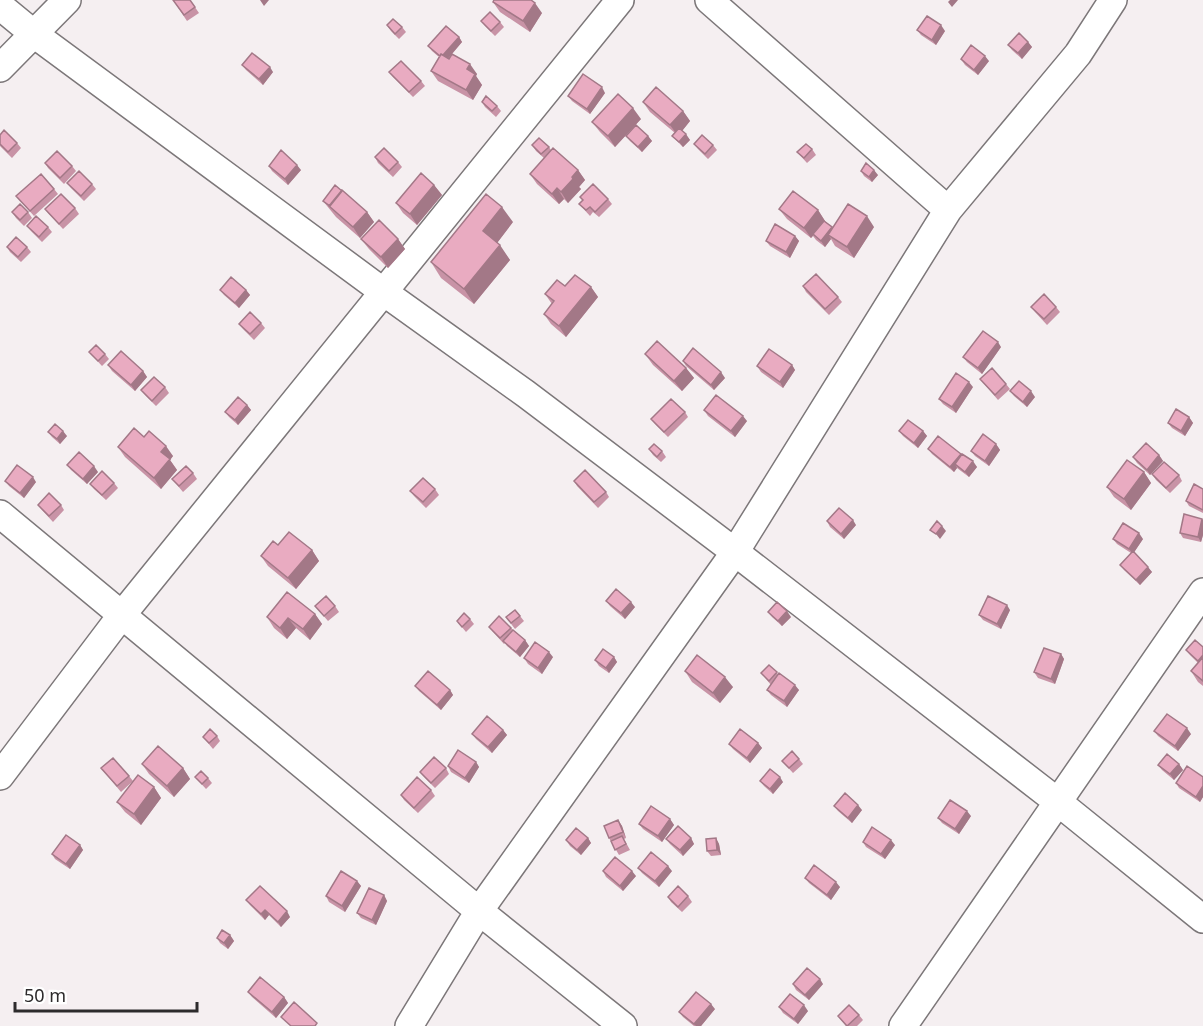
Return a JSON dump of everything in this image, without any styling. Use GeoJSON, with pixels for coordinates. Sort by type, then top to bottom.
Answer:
{"type":"FeatureCollection","features":[{"type":"Feature","properties":{"kind":"street"},"geometry":{"type":"LineString","coordinates":[[0,68],[67,0]]}},
{"type":"Feature","properties":{"kind":"street"},"geometry":{"type":"LineString","coordinates":[[0,776],[122,616],[620,0]]}},
{"type":"Feature","properties":{"kind":"street"},"geometry":{"type":"LineString","coordinates":[[710,0],[948,210]]}},
{"type":"Feature","properties":{"kind":"street"},"geometry":{"type":"LineString","coordinates":[[409,1026],[479,911],[735,552],[948,210],[1078,54],[1113,0]]}},
{"type":"Feature","properties":{"kind":"street"},"geometry":{"type":"LineString","coordinates":[[0,6],[34,34],[526,394],[735,552],[1058,802],[1203,919]]}},
{"type":"Feature","properties":{"kind":"street"},"geometry":{"type":"LineString","coordinates":[[0,514],[479,911],[624,1026]]}},
{"type":"Feature","properties":{"kind":"street"},"geometry":{"type":"LineString","coordinates":[[903,1026],[1203,592]]}},
{"type":"Feature","properties":{"kind":"building"},"geometry":{"type":"Polygon","coordinates":[[[173,0],[190,0],[195,7],[184,15],[173,0]]]}},
{"type":"Feature","properties":{"kind":"building"},"geometry":{"type":"Polygon","coordinates":[[[494,0],[531,0],[535,3],[523,21],[493,2],[494,0]]]}},
{"type":"Feature","properties":{"kind":"building"},"geometry":{"type":"Polygon","coordinates":[[[490,12],[500,22],[491,31],[481,21],[490,12]]]}},
{"type":"Feature","properties":{"kind":"building"},"geometry":{"type":"Polygon","coordinates":[[[927,16],[941,25],[932,40],[917,30],[927,16]]]}},
{"type":"Feature","properties":{"kind":"building"},"geometry":{"type":"Polygon","coordinates":[[[393,19],[402,27],[395,34],[387,25],[393,19]]]}},
{"type":"Feature","properties":{"kind":"building"},"geometry":{"type":"Polygon","coordinates":[[[446,26],[459,37],[440,56],[428,46],[446,26]]]}},
{"type":"Feature","properties":{"kind":"building"},"geometry":{"type":"Polygon","coordinates":[[[1019,33],[1028,42],[1018,53],[1008,45],[1019,33]]]}},
{"type":"Feature","properties":{"kind":"building"},"geometry":{"type":"Polygon","coordinates":[[[971,45],[985,56],[974,70],[961,59],[971,45]]]}},
{"type":"Feature","properties":{"kind":"building"},"geometry":{"type":"Polygon","coordinates":[[[252,53],[270,67],[259,79],[242,65],[252,53]]]}},
{"type":"Feature","properties":{"kind":"building"},"geometry":{"type":"Polygon","coordinates":[[[441,54],[449,59],[452,54],[470,64],[467,69],[475,74],[466,90],[431,71],[441,54]]]}},
{"type":"Feature","properties":{"kind":"building"},"geometry":{"type":"Polygon","coordinates":[[[401,61],[421,81],[409,92],[389,72],[401,61]]]}},
{"type":"Feature","properties":{"kind":"building"},"geometry":{"type":"Polygon","coordinates":[[[583,74],[602,87],[587,109],[568,96],[583,74]]]}},
{"type":"Feature","properties":{"kind":"building"},"geometry":{"type":"Polygon","coordinates":[[[656,87],[683,111],[670,125],[643,102],[656,87]]]}},
{"type":"Feature","properties":{"kind":"building"},"geometry":{"type":"Polygon","coordinates":[[[618,94],[633,108],[608,136],[592,122],[618,94]]]}},
{"type":"Feature","properties":{"kind":"building"},"geometry":{"type":"Polygon","coordinates":[[[486,96],[497,106],[492,111],[482,102],[486,96]]]}},
{"type":"Feature","properties":{"kind":"building"},"geometry":{"type":"Polygon","coordinates":[[[636,125],[648,136],[638,147],[626,136],[636,125]]]}},
{"type":"Feature","properties":{"kind":"building"},"geometry":{"type":"Polygon","coordinates":[[[679,128],[686,134],[679,142],[672,136],[679,128]]]}},
{"type":"Feature","properties":{"kind":"building"},"geometry":{"type":"Polygon","coordinates":[[[4,130],[17,143],[8,152],[0,144],[0,135],[4,130]]]}},
{"type":"Feature","properties":{"kind":"building"},"geometry":{"type":"Polygon","coordinates":[[[702,135],[713,145],[705,154],[694,144],[702,135]]]}},
{"type":"Feature","properties":{"kind":"building"},"geometry":{"type":"Polygon","coordinates":[[[539,138],[549,147],[541,154],[532,145],[539,138]]]}},
{"type":"Feature","properties":{"kind":"building"},"geometry":{"type":"Polygon","coordinates":[[[806,144],[812,149],[804,158],[797,152],[806,144]]]}},
{"type":"Feature","properties":{"kind":"building"},"geometry":{"type":"Polygon","coordinates":[[[384,148],[398,162],[389,171],[375,157],[384,148]]]}},
{"type":"Feature","properties":{"kind":"building"},"geometry":{"type":"Polygon","coordinates":[[[553,148],[578,170],[561,192],[557,188],[552,194],[530,174],[553,148]]]}},
{"type":"Feature","properties":{"kind":"building"},"geometry":{"type":"Polygon","coordinates":[[[281,150],[297,165],[285,179],[269,166],[281,150]]]}},
{"type":"Feature","properties":{"kind":"building"},"geometry":{"type":"Polygon","coordinates":[[[57,151],[72,166],[60,178],[45,163],[57,151]]]}},
{"type":"Feature","properties":{"kind":"building"},"geometry":{"type":"Polygon","coordinates":[[[866,163],[874,170],[869,177],[861,171],[866,163]]]}},
{"type":"Feature","properties":{"kind":"building"},"geometry":{"type":"Polygon","coordinates":[[[79,171],[92,184],[81,196],[67,183],[79,171]]]}},
{"type":"Feature","properties":{"kind":"building"},"geometry":{"type":"Polygon","coordinates":[[[421,173],[434,185],[410,214],[396,203],[421,173]]]}},
{"type":"Feature","properties":{"kind":"building"},"geometry":{"type":"Polygon","coordinates":[[[41,174],[54,189],[30,211],[16,196],[41,174]]]}},
{"type":"Feature","properties":{"kind":"building"},"geometry":{"type":"Polygon","coordinates":[[[593,184],[608,199],[595,212],[590,207],[586,210],[579,204],[583,200],[580,197],[593,184]]]}},
{"type":"Feature","properties":{"kind":"building"},"geometry":{"type":"Polygon","coordinates":[[[335,185],[342,191],[330,206],[323,201],[335,185]]]}},
{"type":"Feature","properties":{"kind":"building"},"geometry":{"type":"Polygon","coordinates":[[[342,190],[367,212],[353,227],[329,206],[342,190]]]}},
{"type":"Feature","properties":{"kind":"building"},"geometry":{"type":"Polygon","coordinates":[[[793,191],[818,210],[804,228],[779,209],[793,191]]]}},
{"type":"Feature","properties":{"kind":"building"},"geometry":{"type":"Polygon","coordinates":[[[61,194],[75,208],[59,224],[45,209],[61,194]]]}},
{"type":"Feature","properties":{"kind":"building"},"geometry":{"type":"Polygon","coordinates":[[[486,194],[502,207],[483,231],[500,245],[464,289],[431,262],[486,194]]]}},
{"type":"Feature","properties":{"kind":"building"},"geometry":{"type":"Polygon","coordinates":[[[20,204],[28,212],[20,220],[12,212],[20,204]]]}},
{"type":"Feature","properties":{"kind":"building"},"geometry":{"type":"Polygon","coordinates":[[[848,204],[867,216],[847,247],[828,235],[848,204]]]}},
{"type":"Feature","properties":{"kind":"building"},"geometry":{"type":"Polygon","coordinates":[[[36,216],[48,227],[39,237],[27,226],[36,216]]]}},
{"type":"Feature","properties":{"kind":"building"},"geometry":{"type":"Polygon","coordinates":[[[379,220],[398,239],[381,257],[361,239],[379,220]]]}},
{"type":"Feature","properties":{"kind":"building"},"geometry":{"type":"Polygon","coordinates":[[[824,221],[832,227],[821,241],[813,234],[824,221]]]}},
{"type":"Feature","properties":{"kind":"building"},"geometry":{"type":"Polygon","coordinates":[[[775,224],[795,236],[786,252],[766,241],[775,224]]]}},
{"type":"Feature","properties":{"kind":"building"},"geometry":{"type":"Polygon","coordinates":[[[16,237],[27,247],[18,257],[7,247],[16,237]]]}},
{"type":"Feature","properties":{"kind":"building"},"geometry":{"type":"Polygon","coordinates":[[[816,274],[838,297],[825,309],[803,286],[816,274]]]}},
{"type":"Feature","properties":{"kind":"building"},"geometry":{"type":"Polygon","coordinates":[[[575,275],[591,287],[559,326],[544,314],[554,301],[545,294],[557,280],[565,286],[575,275]]]}},
{"type":"Feature","properties":{"kind":"building"},"geometry":{"type":"Polygon","coordinates":[[[231,277],[246,290],[235,303],[220,290],[231,277]]]}},
{"type":"Feature","properties":{"kind":"building"},"geometry":{"type":"Polygon","coordinates":[[[1044,294],[1056,307],[1044,319],[1031,307],[1044,294]]]}},
{"type":"Feature","properties":{"kind":"building"},"geometry":{"type":"Polygon","coordinates":[[[250,312],[261,323],[250,334],[239,324],[250,312]]]}},
{"type":"Feature","properties":{"kind":"building"},"geometry":{"type":"Polygon","coordinates":[[[983,331],[998,342],[978,368],[963,357],[983,331]]]}},
{"type":"Feature","properties":{"kind":"building"},"geometry":{"type":"Polygon","coordinates":[[[657,341],[686,368],[674,381],[645,354],[657,341]]]}},
{"type":"Feature","properties":{"kind":"building"},"geometry":{"type":"Polygon","coordinates":[[[96,345],[105,354],[98,361],[89,352],[96,345]]]}},
{"type":"Feature","properties":{"kind":"building"},"geometry":{"type":"Polygon","coordinates":[[[693,348],[721,372],[711,385],[683,361],[693,348]]]}},
{"type":"Feature","properties":{"kind":"building"},"geometry":{"type":"Polygon","coordinates":[[[769,349],[792,365],[780,382],[757,366],[769,349]]]}},
{"type":"Feature","properties":{"kind":"building"},"geometry":{"type":"Polygon","coordinates":[[[121,351],[143,371],[131,385],[108,365],[121,351]]]}},
{"type":"Feature","properties":{"kind":"building"},"geometry":{"type":"Polygon","coordinates":[[[992,368],[1006,384],[995,395],[980,379],[992,368]]]}},
{"type":"Feature","properties":{"kind":"building"},"geometry":{"type":"Polygon","coordinates":[[[956,373],[969,382],[952,407],[939,399],[956,373]]]}},
{"type":"Feature","properties":{"kind":"building"},"geometry":{"type":"Polygon","coordinates":[[[154,377],[165,387],[152,401],[141,390],[154,377]]]}},
{"type":"Feature","properties":{"kind":"building"},"geometry":{"type":"Polygon","coordinates":[[[1019,381],[1031,391],[1023,402],[1010,391],[1019,381]]]}},
{"type":"Feature","properties":{"kind":"building"},"geometry":{"type":"Polygon","coordinates":[[[716,395],[743,416],[731,431],[704,410],[716,395]]]}},
{"type":"Feature","properties":{"kind":"building"},"geometry":{"type":"Polygon","coordinates":[[[238,397],[247,405],[235,420],[225,412],[238,397]]]}},
{"type":"Feature","properties":{"kind":"building"},"geometry":{"type":"Polygon","coordinates":[[[671,399],[685,412],[664,432],[651,419],[671,399]]]}},
{"type":"Feature","properties":{"kind":"building"},"geometry":{"type":"Polygon","coordinates":[[[1176,409],[1189,417],[1181,431],[1168,423],[1176,409]]]}},
{"type":"Feature","properties":{"kind":"building"},"geometry":{"type":"Polygon","coordinates":[[[908,420],[923,431],[914,443],[899,431],[908,420]]]}},
{"type":"Feature","properties":{"kind":"building"},"geometry":{"type":"Polygon","coordinates":[[[55,424],[63,431],[57,439],[48,432],[55,424]]]}},
{"type":"Feature","properties":{"kind":"building"},"geometry":{"type":"Polygon","coordinates":[[[134,428],[144,437],[149,431],[166,446],[161,452],[170,459],[154,478],[118,447],[134,428]]]}},
{"type":"Feature","properties":{"kind":"building"},"geometry":{"type":"Polygon","coordinates":[[[983,434],[996,444],[985,461],[971,451],[983,434]]]}},
{"type":"Feature","properties":{"kind":"building"},"geometry":{"type":"Polygon","coordinates":[[[938,436],[961,454],[950,467],[928,449],[938,436]]]}},
{"type":"Feature","properties":{"kind":"building"},"geometry":{"type":"Polygon","coordinates":[[[1146,443],[1159,455],[1147,470],[1133,457],[1146,443]]]}},
{"type":"Feature","properties":{"kind":"building"},"geometry":{"type":"Polygon","coordinates":[[[654,444],[662,451],[657,457],[649,449],[654,444]]]}},
{"type":"Feature","properties":{"kind":"building"},"geometry":{"type":"Polygon","coordinates":[[[79,452],[94,466],[83,479],[67,465],[79,452]]]}},
{"type":"Feature","properties":{"kind":"building"},"geometry":{"type":"Polygon","coordinates":[[[962,454],[973,461],[965,472],[955,464],[962,454]]]}},
{"type":"Feature","properties":{"kind":"building"},"geometry":{"type":"Polygon","coordinates":[[[1127,460],[1144,472],[1124,499],[1107,487],[1127,460]]]}},
{"type":"Feature","properties":{"kind":"building"},"geometry":{"type":"Polygon","coordinates":[[[1164,462],[1179,475],[1166,488],[1152,474],[1164,462]]]}},
{"type":"Feature","properties":{"kind":"building"},"geometry":{"type":"Polygon","coordinates":[[[17,465],[33,477],[20,493],[5,481],[17,465]]]}},
{"type":"Feature","properties":{"kind":"building"},"geometry":{"type":"Polygon","coordinates":[[[186,466],[193,473],[179,486],[172,479],[186,466]]]}},
{"type":"Feature","properties":{"kind":"building"},"geometry":{"type":"Polygon","coordinates":[[[585,470],[606,492],[594,502],[574,481],[585,470]]]}},
{"type":"Feature","properties":{"kind":"building"},"geometry":{"type":"Polygon","coordinates":[[[102,471],[114,483],[102,495],[90,484],[102,471]]]}},
{"type":"Feature","properties":{"kind":"building"},"geometry":{"type":"Polygon","coordinates":[[[423,478],[435,489],[423,502],[410,491],[423,478]]]}},
{"type":"Feature","properties":{"kind":"building"},"geometry":{"type":"Polygon","coordinates":[[[1194,484],[1203,489],[1203,510],[1186,501],[1194,484]]]}},
{"type":"Feature","properties":{"kind":"building"},"geometry":{"type":"Polygon","coordinates":[[[49,493],[61,505],[49,516],[38,505],[49,493]]]}},
{"type":"Feature","properties":{"kind":"building"},"geometry":{"type":"Polygon","coordinates":[[[839,508],[853,520],[841,534],[827,521],[839,508]]]}},
{"type":"Feature","properties":{"kind":"building"},"geometry":{"type":"Polygon","coordinates":[[[1184,514],[1202,519],[1198,537],[1180,533],[1184,514]]]}},
{"type":"Feature","properties":{"kind":"building"},"geometry":{"type":"Polygon","coordinates":[[[937,521],[942,526],[936,534],[930,530],[937,521]]]}},
{"type":"Feature","properties":{"kind":"building"},"geometry":{"type":"Polygon","coordinates":[[[1123,523],[1139,533],[1129,549],[1113,539],[1123,523]]]}},
{"type":"Feature","properties":{"kind":"building"},"geometry":{"type":"Polygon","coordinates":[[[289,532],[312,550],[288,578],[261,556],[273,541],[278,545],[289,532]]]}},
{"type":"Feature","properties":{"kind":"building"},"geometry":{"type":"Polygon","coordinates":[[[1133,551],[1148,567],[1136,580],[1120,565],[1133,551]]]}},
{"type":"Feature","properties":{"kind":"building"},"geometry":{"type":"Polygon","coordinates":[[[616,589],[631,602],[621,613],[606,601],[616,589]]]}},
{"type":"Feature","properties":{"kind":"building"},"geometry":{"type":"Polygon","coordinates":[[[287,592],[315,614],[303,629],[288,618],[280,628],[267,617],[287,592]]]}},
{"type":"Feature","properties":{"kind":"building"},"geometry":{"type":"Polygon","coordinates":[[[326,596],[335,606],[324,616],[315,606],[326,596]]]}},
{"type":"Feature","properties":{"kind":"building"},"geometry":{"type":"Polygon","coordinates":[[[988,596],[1007,605],[997,624],[979,615],[988,596]]]}},
{"type":"Feature","properties":{"kind":"building"},"geometry":{"type":"Polygon","coordinates":[[[777,602],[787,611],[778,621],[768,612],[777,602]]]}},
{"type":"Feature","properties":{"kind":"building"},"geometry":{"type":"Polygon","coordinates":[[[515,610],[520,616],[511,623],[506,617],[515,610]]]}},
{"type":"Feature","properties":{"kind":"building"},"geometry":{"type":"Polygon","coordinates":[[[464,613],[470,619],[462,627],[457,621],[464,613]]]}},
{"type":"Feature","properties":{"kind":"building"},"geometry":{"type":"Polygon","coordinates":[[[499,616],[511,628],[500,638],[489,627],[499,616]]]}},
{"type":"Feature","properties":{"kind":"building"},"geometry":{"type":"Polygon","coordinates":[[[513,630],[525,640],[516,652],[503,641],[513,630]]]}},
{"type":"Feature","properties":{"kind":"building"},"geometry":{"type":"Polygon","coordinates":[[[1195,640],[1203,647],[1203,655],[1198,661],[1186,650],[1195,640]]]}},
{"type":"Feature","properties":{"kind":"building"},"geometry":{"type":"Polygon","coordinates":[[[535,642],[549,652],[538,668],[524,658],[535,642]]]}},
{"type":"Feature","properties":{"kind":"building"},"geometry":{"type":"Polygon","coordinates":[[[1044,648],[1061,654],[1051,679],[1034,672],[1044,648]]]}},
{"type":"Feature","properties":{"kind":"building"},"geometry":{"type":"Polygon","coordinates":[[[603,649],[614,657],[606,668],[595,660],[603,649]]]}},
{"type":"Feature","properties":{"kind":"building"},"geometry":{"type":"Polygon","coordinates":[[[697,655],[725,677],[713,693],[685,671],[697,655]]]}},
{"type":"Feature","properties":{"kind":"building"},"geometry":{"type":"Polygon","coordinates":[[[1203,657],[1203,681],[1191,671],[1203,657]]]}},
{"type":"Feature","properties":{"kind":"building"},"geometry":{"type":"Polygon","coordinates":[[[769,665],[777,672],[769,681],[761,673],[769,665]]]}},
{"type":"Feature","properties":{"kind":"building"},"geometry":{"type":"Polygon","coordinates":[[[428,671],[450,690],[437,705],[415,686],[428,671]]]}},
{"type":"Feature","properties":{"kind":"building"},"geometry":{"type":"Polygon","coordinates":[[[779,673],[795,685],[784,701],[767,690],[779,673]]]}},
{"type":"Feature","properties":{"kind":"building"},"geometry":{"type":"Polygon","coordinates":[[[1167,714],[1187,728],[1175,746],[1154,731],[1167,714]]]}},
{"type":"Feature","properties":{"kind":"building"},"geometry":{"type":"Polygon","coordinates":[[[487,716],[503,730],[488,747],[472,734],[487,716]]]}},
{"type":"Feature","properties":{"kind":"building"},"geometry":{"type":"Polygon","coordinates":[[[210,729],[217,736],[209,743],[203,737],[210,729]]]}},
{"type":"Feature","properties":{"kind":"building"},"geometry":{"type":"Polygon","coordinates":[[[740,729],[758,743],[747,758],[729,744],[740,729]]]}},
{"type":"Feature","properties":{"kind":"building"},"geometry":{"type":"Polygon","coordinates":[[[158,746],[183,768],[167,786],[142,764],[158,746]]]}},
{"type":"Feature","properties":{"kind":"building"},"geometry":{"type":"Polygon","coordinates":[[[458,750],[476,762],[465,778],[448,766],[458,750]]]}},
{"type":"Feature","properties":{"kind":"building"},"geometry":{"type":"Polygon","coordinates":[[[792,751],[799,759],[789,768],[782,761],[792,751]]]}},
{"type":"Feature","properties":{"kind":"building"},"geometry":{"type":"Polygon","coordinates":[[[1167,754],[1179,764],[1170,774],[1158,765],[1167,754]]]}},
{"type":"Feature","properties":{"kind":"building"},"geometry":{"type":"Polygon","coordinates":[[[434,757],[446,768],[431,783],[420,772],[434,757]]]}},
{"type":"Feature","properties":{"kind":"building"},"geometry":{"type":"Polygon","coordinates":[[[113,758],[129,776],[117,786],[101,768],[113,758]]]}},
{"type":"Feature","properties":{"kind":"building"},"geometry":{"type":"Polygon","coordinates":[[[1187,766],[1203,777],[1203,786],[1196,797],[1176,783],[1187,766]]]}},
{"type":"Feature","properties":{"kind":"building"},"geometry":{"type":"Polygon","coordinates":[[[770,769],[780,777],[770,789],[760,781],[770,769]]]}},
{"type":"Feature","properties":{"kind":"building"},"geometry":{"type":"Polygon","coordinates":[[[201,771],[208,778],[202,784],[195,777],[201,771]]]}},
{"type":"Feature","properties":{"kind":"building"},"geometry":{"type":"Polygon","coordinates":[[[138,775],[154,787],[134,814],[117,802],[138,775]]]}},
{"type":"Feature","properties":{"kind":"building"},"geometry":{"type":"Polygon","coordinates":[[[417,777],[431,790],[414,808],[401,795],[417,777]]]}},
{"type":"Feature","properties":{"kind":"building"},"geometry":{"type":"Polygon","coordinates":[[[845,793],[858,805],[848,818],[834,806],[845,793]]]}},
{"type":"Feature","properties":{"kind":"building"},"geometry":{"type":"Polygon","coordinates":[[[950,800],[967,811],[955,829],[938,818],[950,800]]]}},
{"type":"Feature","properties":{"kind":"building"},"geometry":{"type":"Polygon","coordinates":[[[651,806],[670,819],[658,836],[639,824],[651,806]]]}},
{"type":"Feature","properties":{"kind":"building"},"geometry":{"type":"Polygon","coordinates":[[[618,820],[623,832],[609,838],[604,826],[618,820]]]}},
{"type":"Feature","properties":{"kind":"building"},"geometry":{"type":"Polygon","coordinates":[[[678,826],[691,838],[680,850],[666,839],[678,826]]]}},
{"type":"Feature","properties":{"kind":"building"},"geometry":{"type":"Polygon","coordinates":[[[872,827],[891,840],[881,854],[863,842],[872,827]]]}},
{"type":"Feature","properties":{"kind":"building"},"geometry":{"type":"Polygon","coordinates":[[[576,828],[588,838],[577,850],[566,840],[576,828]]]}},
{"type":"Feature","properties":{"kind":"building"},"geometry":{"type":"Polygon","coordinates":[[[66,835],[80,845],[66,864],[52,854],[66,835]]]}},
{"type":"Feature","properties":{"kind":"building"},"geometry":{"type":"Polygon","coordinates":[[[622,836],[626,844],[615,850],[611,841],[622,836]]]}},
{"type":"Feature","properties":{"kind":"building"},"geometry":{"type":"Polygon","coordinates":[[[716,838],[717,850],[707,851],[706,839],[716,838]]]}},
{"type":"Feature","properties":{"kind":"building"},"geometry":{"type":"Polygon","coordinates":[[[651,852],[668,866],[655,881],[638,868],[651,852]]]}},
{"type":"Feature","properties":{"kind":"building"},"geometry":{"type":"Polygon","coordinates":[[[615,857],[632,871],[620,886],[603,871],[615,857]]]}},
{"type":"Feature","properties":{"kind":"building"},"geometry":{"type":"Polygon","coordinates":[[[814,865],[836,882],[827,895],[805,878],[814,865]]]}},
{"type":"Feature","properties":{"kind":"building"},"geometry":{"type":"Polygon","coordinates":[[[341,871],[357,881],[342,906],[326,896],[341,871]]]}},
{"type":"Feature","properties":{"kind":"building"},"geometry":{"type":"Polygon","coordinates":[[[260,886],[287,911],[278,922],[265,910],[261,914],[246,900],[260,886]]]}},
{"type":"Feature","properties":{"kind":"building"},"geometry":{"type":"Polygon","coordinates":[[[678,886],[688,896],[678,907],[668,897],[678,886]]]}},
{"type":"Feature","properties":{"kind":"building"},"geometry":{"type":"Polygon","coordinates":[[[369,888],[384,895],[372,920],[357,913],[369,888]]]}},
{"type":"Feature","properties":{"kind":"building"},"geometry":{"type":"Polygon","coordinates":[[[222,930],[230,935],[224,943],[217,938],[222,930]]]}},
{"type":"Feature","properties":{"kind":"building"},"geometry":{"type":"Polygon","coordinates":[[[807,968],[820,979],[805,995],[793,984],[807,968]]]}},
{"type":"Feature","properties":{"kind":"building"},"geometry":{"type":"Polygon","coordinates":[[[260,977],[284,997],[272,1012],[248,992],[260,977]]]}},
{"type":"Feature","properties":{"kind":"building"},"geometry":{"type":"Polygon","coordinates":[[[696,992],[711,1004],[694,1024],[679,1012],[696,992]]]}},
{"type":"Feature","properties":{"kind":"building"},"geometry":{"type":"Polygon","coordinates":[[[790,994],[804,1005],[794,1019],[779,1007],[790,994]]]}},
{"type":"Feature","properties":{"kind":"building"},"geometry":{"type":"Polygon","coordinates":[[[294,1002],[317,1023],[315,1026],[291,1026],[281,1017],[294,1002]]]}},
{"type":"Feature","properties":{"kind":"building"},"geometry":{"type":"Polygon","coordinates":[[[849,1005],[859,1015],[847,1026],[838,1016],[849,1005]]]}}]}
